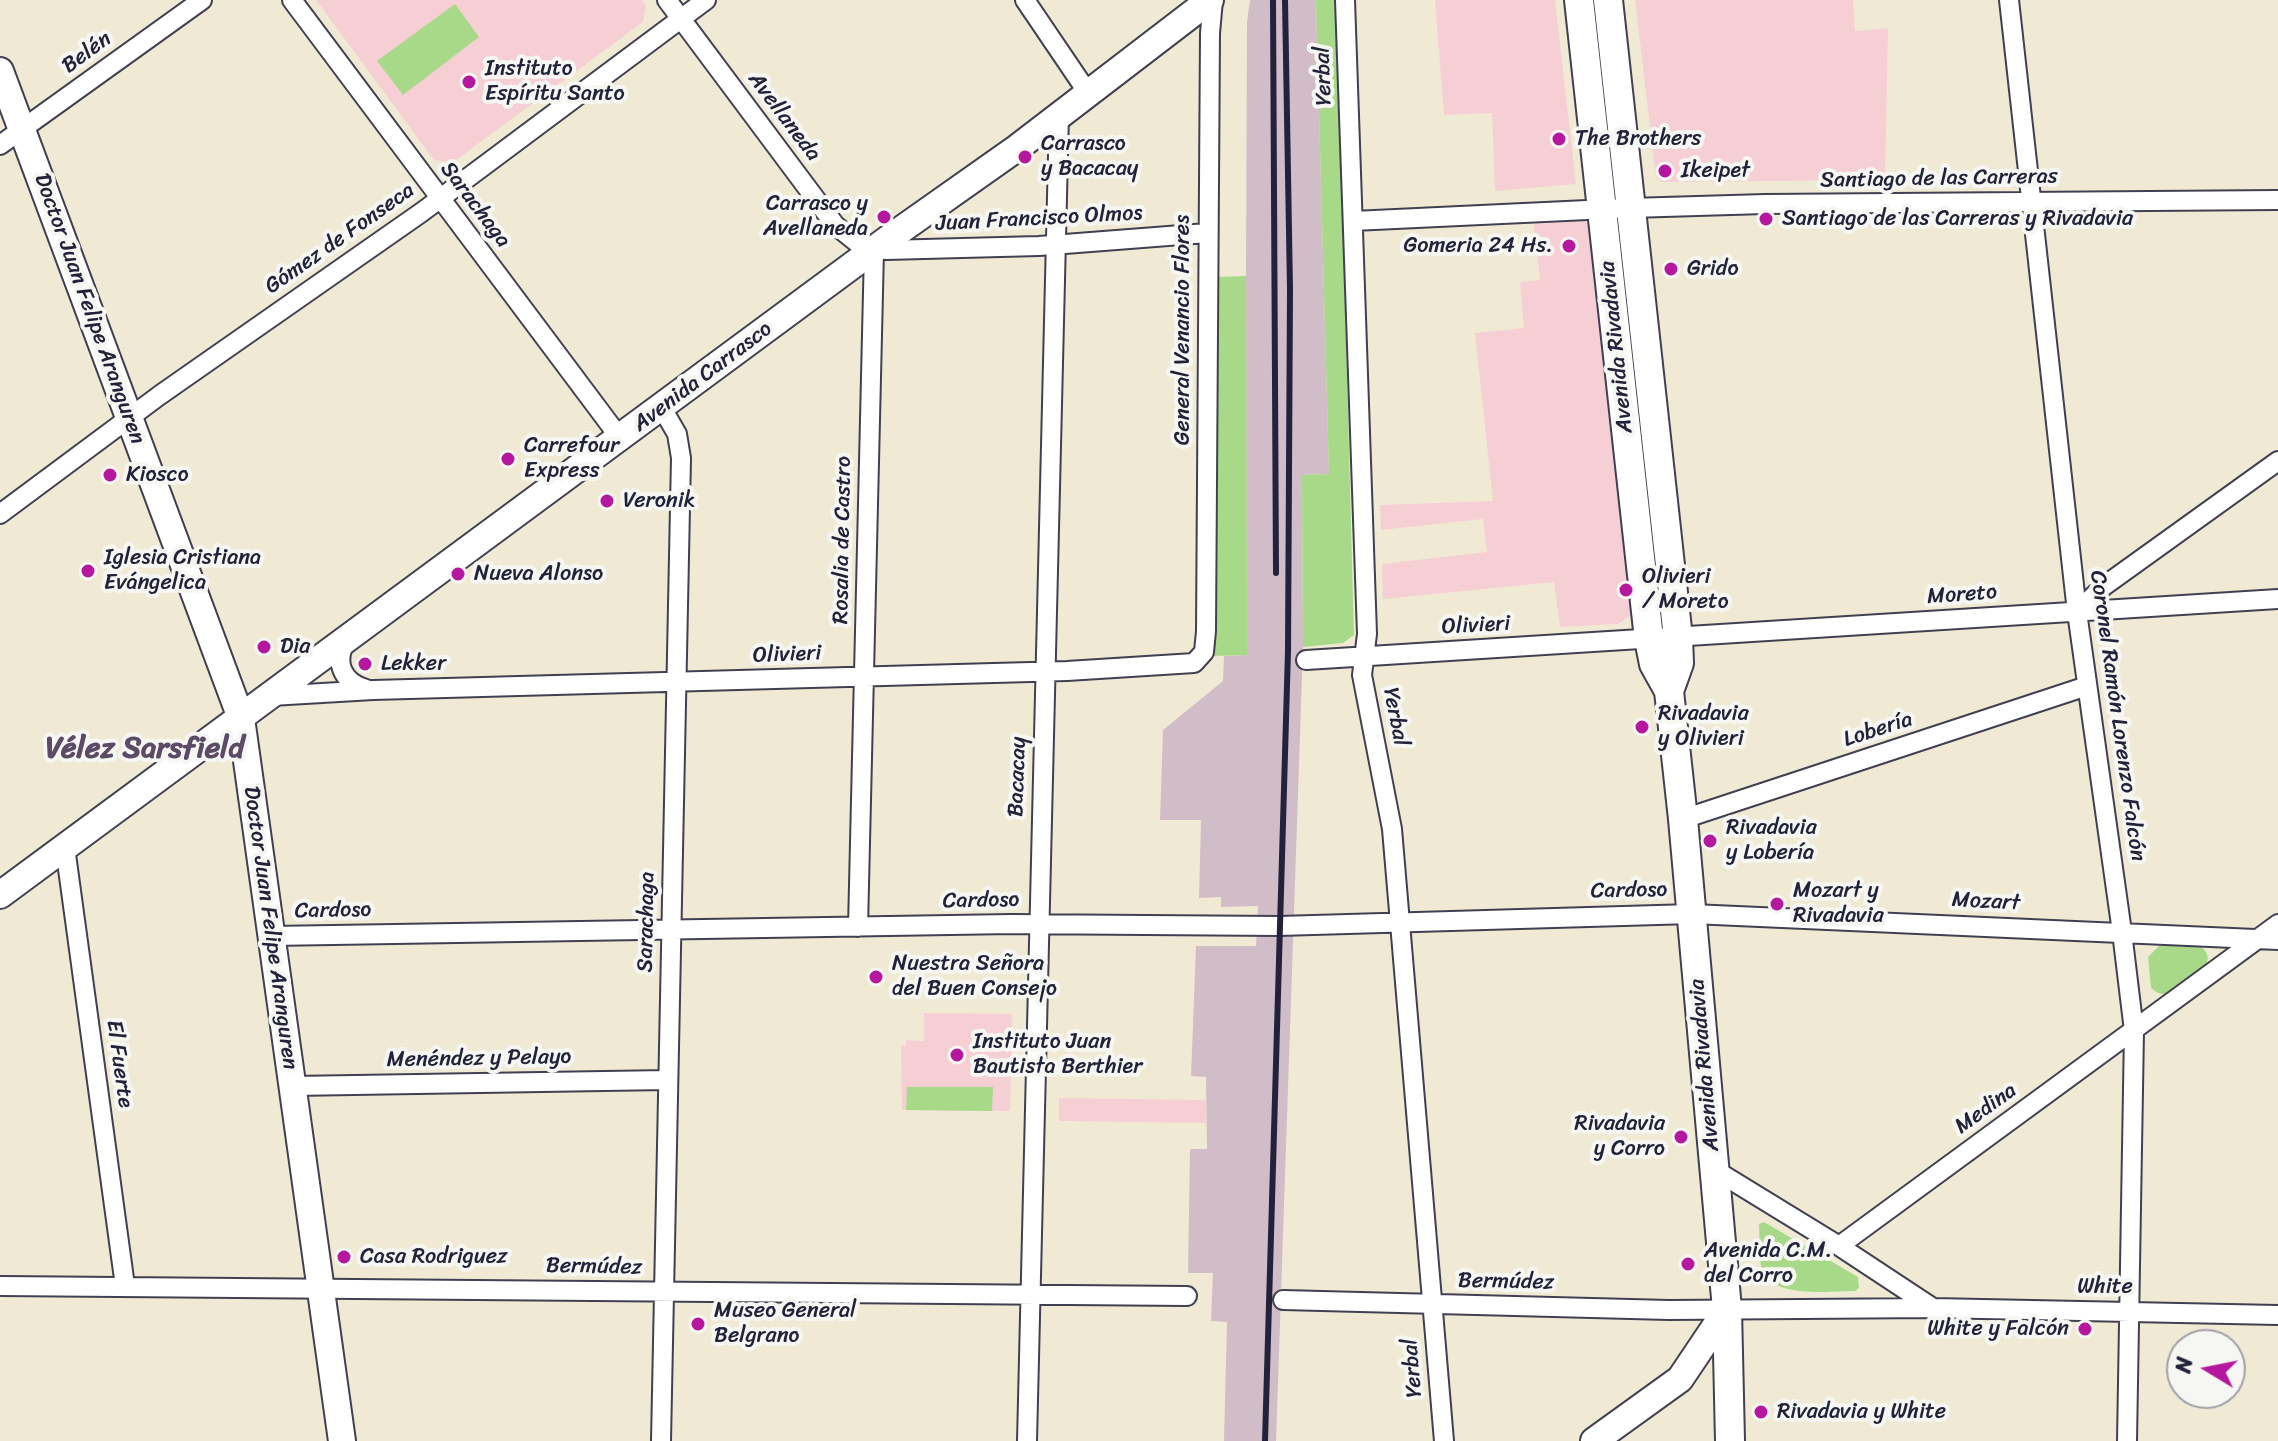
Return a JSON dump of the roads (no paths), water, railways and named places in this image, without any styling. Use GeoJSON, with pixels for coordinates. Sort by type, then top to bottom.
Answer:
{"type":"FeatureCollection","features":[{"type":"Feature","properties":{"kind":"main road","name":"Avenida Rivadavia"},"geometry":{"type":"LineString","coordinates":[[1579,0],[1649,639],[1654,664],[1669,691],[1683,819],[1727,1309],[1730,1441]]}},
{"type":"Feature","properties":{"kind":"main road","name":"Avenida Rivadavia"},"geometry":{"type":"LineString","coordinates":[[1608,0],[1678,638],[1679,663],[1669,691]]}},
{"type":"Feature","properties":{"kind":"street","name":"Belén"},"geometry":{"type":"LineString","coordinates":[[0,145],[202,0]]}},
{"type":"Feature","properties":{"kind":"street","name":"Sarachaga"},"geometry":{"type":"LineString","coordinates":[[292,0],[620,438]]}},
{"type":"Feature","properties":{"kind":"street","name":"Avellaneda"},"geometry":{"type":"LineString","coordinates":[[667,0],[835,225],[860,245],[874,250]]}},
{"type":"Feature","properties":{"kind":"street","name":"Gómez de Fonseca"},"geometry":{"type":"LineString","coordinates":[[0,514],[440,198],[706,0]]}},
{"type":"Feature","properties":{"kind":"street"},"geometry":{"type":"LineString","coordinates":[[1025,0],[1088,93]]}},
{"type":"Feature","properties":{"kind":"street","name":"Avenida Carrasco"},"geometry":{"type":"LineString","coordinates":[[0,895],[874,250],[1017,148],[1212,0]]}},
{"type":"Feature","properties":{"kind":"street","name":"General Venancio Flores"},"geometry":{"type":"LineString","coordinates":[[1200,658],[1204,652],[1206,631],[1207,233],[1212,0]]}},
{"type":"Feature","properties":{"kind":"street","name":"Yerbal"},"geometry":{"type":"LineString","coordinates":[[1345,0],[1367,634],[1362,675],[1392,829],[1444,1441]]}},
{"type":"Feature","properties":{"kind":"street","name":"Coronel Ramón Lorenzo Falcón"},"geometry":{"type":"LineString","coordinates":[[2009,0],[2077,612],[2134,1031],[2127,1441]]}},
{"type":"Feature","properties":{"kind":"street","name":"Doctor Juan Felipe Aranguren"},"geometry":{"type":"LineString","coordinates":[[0,71],[241,718],[342,1441]]}},
{"type":"Feature","properties":{"kind":"street","name":"Bacacay"},"geometry":{"type":"LineString","coordinates":[[1027,1441],[1059,114]]}},
{"type":"Feature","properties":{"kind":"street","name":"Santiago de las Carreras"},"geometry":{"type":"LineString","coordinates":[[1601,209],[2278,200]]}},
{"type":"Feature","properties":{"kind":"street"},"geometry":{"type":"LineString","coordinates":[[1353,221],[1601,209]]}},
{"type":"Feature","properties":{"kind":"street","name":"Juan Francisco Olmos"},"geometry":{"type":"LineString","coordinates":[[874,250],[1057,244],[1207,233]]}},
{"type":"Feature","properties":{"kind":"street","name":"Rosalia de Castro"},"geometry":{"type":"LineString","coordinates":[[858,927],[874,250]]}},
{"type":"Feature","properties":{"kind":"street","name":"Sarachaga"},"geometry":{"type":"LineString","coordinates":[[661,1441],[681,458],[677,434],[662,408]]}},
{"type":"Feature","properties":{"kind":"street"},"geometry":{"type":"LineString","coordinates":[[2077,612],[2104,586],[2278,461]]}},
{"type":"Feature","properties":{"kind":"street","name":"Moreto"},"geometry":{"type":"LineString","coordinates":[[1649,639],[2278,599]]}},
{"type":"Feature","properties":{"kind":"street","name":"Olivieri"},"geometry":{"type":"LineString","coordinates":[[1306,660],[1649,639]]}},
{"type":"Feature","properties":{"kind":"street"},"geometry":{"type":"LineString","coordinates":[[347,640],[342,646],[340,662],[345,676],[357,687],[373,690]]}},
{"type":"Feature","properties":{"kind":"street","name":"Olivieri"},"geometry":{"type":"LineString","coordinates":[[271,696],[373,690],[1045,672],[1189,666],[1200,658]]}},
{"type":"Feature","properties":{"kind":"street","name":"Lobería"},"geometry":{"type":"LineString","coordinates":[[1683,819],[2087,686]]}},
{"type":"Feature","properties":{"kind":"street","name":"El Fuerte"},"geometry":{"type":"LineString","coordinates":[[65,847],[125,1286]]}},
{"type":"Feature","properties":{"kind":"street","name":"Cardoso"},"geometry":{"type":"LineString","coordinates":[[271,936],[1038,924],[1279,926],[1692,914]]}},
{"type":"Feature","properties":{"kind":"street","name":"Mozart"},"geometry":{"type":"LineString","coordinates":[[1692,914],[2278,940]]}},
{"type":"Feature","properties":{"kind":"street","name":"Medina"},"geometry":{"type":"LineString","coordinates":[[1839,1246],[2278,924]]}},
{"type":"Feature","properties":{"kind":"street","name":"Menéndez y Pelayo"},"geometry":{"type":"LineString","coordinates":[[292,1086],[667,1080]]}},
{"type":"Feature","properties":{"kind":"street"},"geometry":{"type":"LineString","coordinates":[[1715,1170],[1933,1308]]}},
{"type":"Feature","properties":{"kind":"street","name":"Bermúdez"},"geometry":{"type":"LineString","coordinates":[[0,1286],[1187,1296]]}},
{"type":"Feature","properties":{"kind":"street","name":"Bermúdez"},"geometry":{"type":"LineString","coordinates":[[1283,1300],[1727,1309]]}},
{"type":"Feature","properties":{"kind":"street","name":"White"},"geometry":{"type":"LineString","coordinates":[[1727,1309],[1933,1308],[2278,1315]]}},
{"type":"Feature","properties":{"kind":"street"},"geometry":{"type":"LineString","coordinates":[[1594,1441],[1680,1379],[1727,1309]]}},
{"type":"Feature","properties":{"kind":"railway"},"geometry":{"type":"LineString","coordinates":[[1273,0],[1276,573]]}},
{"type":"Feature","properties":{"kind":"railway"},"geometry":{"type":"LineString","coordinates":[[1265,1441],[1288,651],[1290,289],[1285,0]]}},
{"type":"Feature","properties":{"kind":"place","name":"Instituto Espíritu Santo"},"geometry":{"type":"Point","coordinates":[469,82]}},
{"type":"Feature","properties":{"kind":"place","name":"The Brothers"},"geometry":{"type":"Point","coordinates":[1559,139]}},
{"type":"Feature","properties":{"kind":"place","name":"Carrasco y Bacacay"},"geometry":{"type":"Point","coordinates":[1025,157]}},
{"type":"Feature","properties":{"kind":"place","name":"Ikeipet"},"geometry":{"type":"Point","coordinates":[1665,171]}},
{"type":"Feature","properties":{"kind":"place","name":"Carrasco y Avellaneda"},"geometry":{"type":"Point","coordinates":[884,217]}},
{"type":"Feature","properties":{"kind":"place","name":"Santiago de las Carreras y Rivadavia"},"geometry":{"type":"Point","coordinates":[1766,219]}},
{"type":"Feature","properties":{"kind":"place","name":"Gomeria 24 Hs."},"geometry":{"type":"Point","coordinates":[1569,246]}},
{"type":"Feature","properties":{"kind":"place","name":"Grido"},"geometry":{"type":"Point","coordinates":[1671,269]}},
{"type":"Feature","properties":{"kind":"place","name":"Carrefour Express"},"geometry":{"type":"Point","coordinates":[508,459]}},
{"type":"Feature","properties":{"kind":"place","name":"Kiosco"},"geometry":{"type":"Point","coordinates":[110,475]}},
{"type":"Feature","properties":{"kind":"place","name":"Veronik"},"geometry":{"type":"Point","coordinates":[607,501]}},
{"type":"Feature","properties":{"kind":"place","name":"Iglesia Cristiana Evángelica"},"geometry":{"type":"Point","coordinates":[88,571]}},
{"type":"Feature","properties":{"kind":"place","name":"Nueva Alonso"},"geometry":{"type":"Point","coordinates":[458,574]}},
{"type":"Feature","properties":{"kind":"place","name":"Olivieri / Moreto"},"geometry":{"type":"Point","coordinates":[1626,590]}},
{"type":"Feature","properties":{"kind":"place","name":"Dia"},"geometry":{"type":"Point","coordinates":[264,647]}},
{"type":"Feature","properties":{"kind":"place","name":"Lekker"},"geometry":{"type":"Point","coordinates":[365,664]}},
{"type":"Feature","properties":{"kind":"place","name":"Rivadavia y Olivieri"},"geometry":{"type":"Point","coordinates":[1642,727]}},
{"type":"Feature","properties":{"kind":"place","name":"Rivadavia y Lobería"},"geometry":{"type":"Point","coordinates":[1710,841]}},
{"type":"Feature","properties":{"kind":"place","name":"Mozart y Rivadavia"},"geometry":{"type":"Point","coordinates":[1777,904]}},
{"type":"Feature","properties":{"kind":"place","name":"Nuestra Señora del Buen Consejo"},"geometry":{"type":"Point","coordinates":[876,977]}},
{"type":"Feature","properties":{"kind":"place","name":"Instituto Juan Bautista Berthier"},"geometry":{"type":"Point","coordinates":[957,1055]}},
{"type":"Feature","properties":{"kind":"place","name":"Rivadavia y Corro"},"geometry":{"type":"Point","coordinates":[1681,1137]}},
{"type":"Feature","properties":{"kind":"place","name":"Casa Rodriguez"},"geometry":{"type":"Point","coordinates":[344,1257]}},
{"type":"Feature","properties":{"kind":"place","name":"Avenida C.M. del Corro"},"geometry":{"type":"Point","coordinates":[1688,1264]}},
{"type":"Feature","properties":{"kind":"place","name":"Museo General Belgrano"},"geometry":{"type":"Point","coordinates":[698,1324]}},
{"type":"Feature","properties":{"kind":"place","name":"White y Falcón"},"geometry":{"type":"Point","coordinates":[2085,1329]}},
{"type":"Feature","properties":{"kind":"place","name":"Rivadavia y White"},"geometry":{"type":"Point","coordinates":[1761,1412]}},
{"type":"Feature","properties":{"kind":"district","name":"Vélez Sarsfield"},"geometry":{"type":"Point","coordinates":[145,749]}}]}
